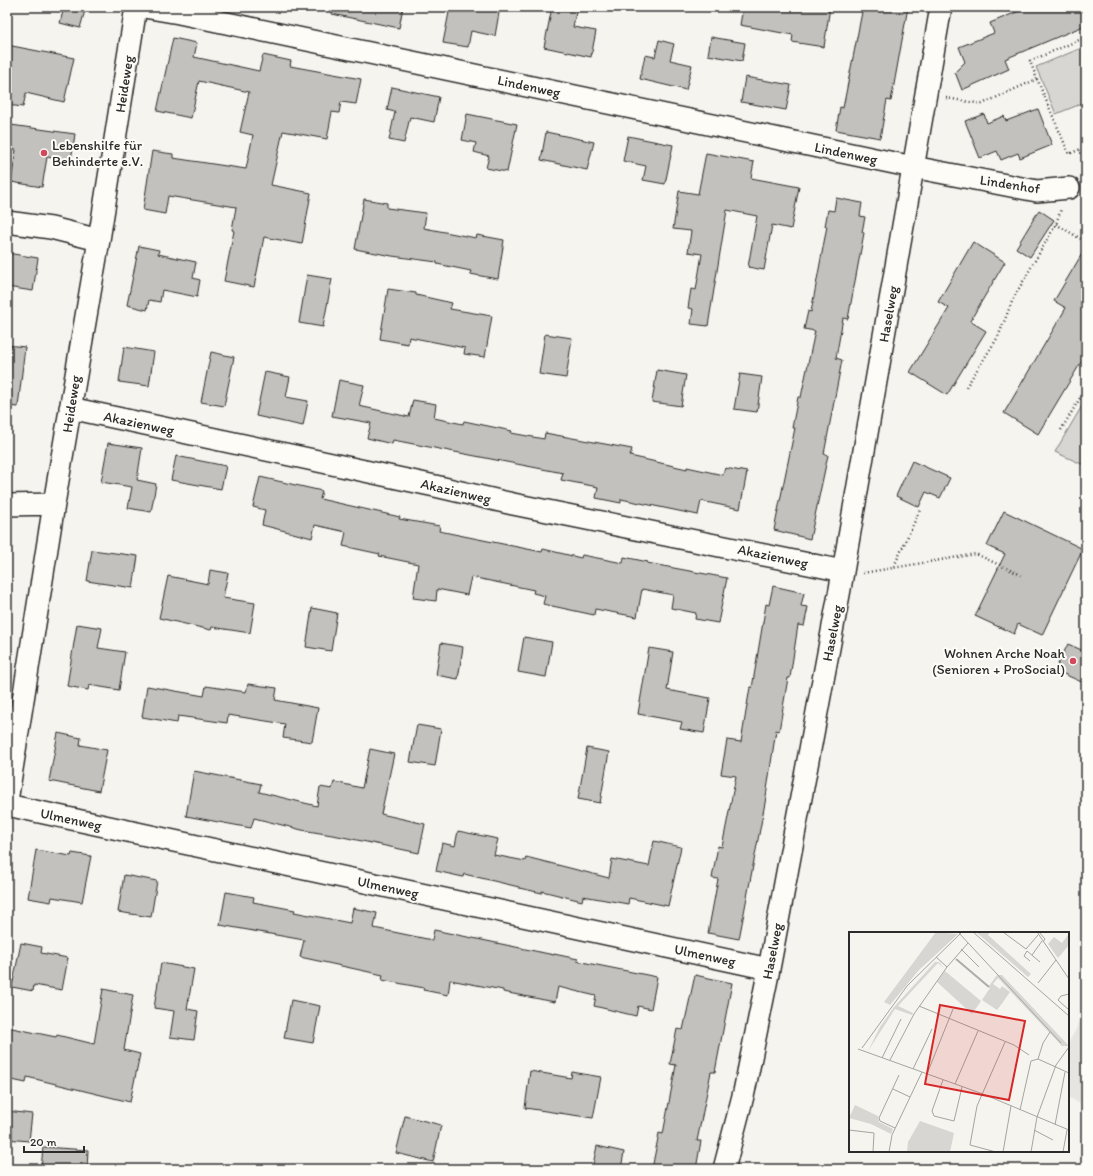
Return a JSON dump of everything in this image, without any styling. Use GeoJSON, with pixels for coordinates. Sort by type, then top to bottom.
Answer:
{"type":"FeatureCollection","features":[{"type":"Feature","properties":{"kind":"street","name":"Heideweg"},"geometry":{"type":"LineString","coordinates":[[7,801],[54,504],[99,240],[136,7]]}},
{"type":"Feature","properties":{"kind":"street","name":"Lindenweg"},"geometry":{"type":"LineString","coordinates":[[144,7],[179,13],[913,167]]}},
{"type":"Feature","properties":{"kind":"street","name":"Haselweg"},"geometry":{"type":"LineString","coordinates":[[724,1169],[744,1092],[769,969],[843,571],[941,7]]}},
{"type":"Feature","properties":{"kind":"street","name":"Lindenhof"},"geometry":{"type":"LineString","coordinates":[[913,167],[1036,191],[1069,188]]}},
{"type":"Feature","properties":{"kind":"street"},"geometry":{"type":"LineString","coordinates":[[7,222],[52,228],[99,240]]}},
{"type":"Feature","properties":{"kind":"street","name":"Akazienweg"},"geometry":{"type":"LineString","coordinates":[[70,408],[513,504],[843,571]]}},
{"type":"Feature","properties":{"kind":"street"},"geometry":{"type":"LineString","coordinates":[[7,505],[54,504]]}},
{"type":"Feature","properties":{"kind":"street","name":"Ulmenweg"},"geometry":{"type":"LineString","coordinates":[[7,805],[769,969]]}},
{"type":"Feature","properties":{"kind":"path"},"geometry":{"type":"LineString","coordinates":[[1086,37],[1030,61],[1036,79],[1069,154],[1086,147]]}},
{"type":"Feature","properties":{"kind":"path"},"geometry":{"type":"LineString","coordinates":[[926,94],[982,104],[1036,79]]}},
{"type":"Feature","properties":{"kind":"path"},"geometry":{"type":"LineString","coordinates":[[1086,113],[1086,119]]}},
{"type":"Feature","properties":{"kind":"path"},"geometry":{"type":"LineString","coordinates":[[966,387],[998,337],[1013,299],[1056,224],[1069,188]]}},
{"type":"Feature","properties":{"kind":"path"},"geometry":{"type":"LineString","coordinates":[[1056,224],[1086,242]]}},
{"type":"Feature","properties":{"kind":"path"},"geometry":{"type":"LineString","coordinates":[[1061,430],[1086,388]]}},
{"type":"Feature","properties":{"kind":"path"},"geometry":{"type":"LineString","coordinates":[[894,567],[920,510]]}},
{"type":"Feature","properties":{"kind":"path"},"geometry":{"type":"LineString","coordinates":[[843,571],[856,574],[976,554],[1021,575]]}},
{"type":"Feature","properties":{"kind":"shaded area"},"geometry":{"type":"Polygon","coordinates":[[[1086,46],[1086,102],[1056,114],[1036,67],[1086,46]]]}},
{"type":"Feature","properties":{"kind":"shaded area"},"geometry":{"type":"Polygon","coordinates":[[[1086,399],[1086,466],[1055,452],[1086,399]]]}},
{"type":"Feature","properties":{"kind":"shaded area"},"geometry":{"type":"Polygon","coordinates":[[[1086,1011],[1086,1107],[1069,1098],[1069,1042],[1086,1011]]]}},
{"type":"Feature","properties":{"kind":"building"},"geometry":{"type":"Polygon","coordinates":[[[64,7],[86,7],[80,28],[60,23],[64,7]]]}},
{"type":"Feature","properties":{"kind":"building"},"geometry":{"type":"Polygon","coordinates":[[[333,7],[403,7],[399,28],[332,14],[333,7]]]}},
{"type":"Feature","properties":{"kind":"building"},"geometry":{"type":"Polygon","coordinates":[[[450,7],[500,7],[495,36],[471,31],[468,47],[443,43],[450,7]]]}},
{"type":"Feature","properties":{"kind":"building"},"geometry":{"type":"Polygon","coordinates":[[[552,7],[577,7],[573,27],[596,31],[591,57],[544,47],[552,7]]]}},
{"type":"Feature","properties":{"kind":"building"},"geometry":{"type":"Polygon","coordinates":[[[743,7],[830,7],[824,47],[792,42],[793,35],[740,25],[743,7]]]}},
{"type":"Feature","properties":{"kind":"building"},"geometry":{"type":"Polygon","coordinates":[[[863,7],[908,7],[891,101],[887,100],[880,138],[836,130],[840,107],[843,108],[863,7]]]}},
{"type":"Feature","properties":{"kind":"building"},"geometry":{"type":"Polygon","coordinates":[[[1029,7],[1086,7],[1086,25],[1005,59],[1009,69],[962,90],[955,72],[965,62],[959,47],[994,33],[990,23],[1029,7]]]}},
{"type":"Feature","properties":{"kind":"building"},"geometry":{"type":"Polygon","coordinates":[[[711,37],[745,43],[742,61],[708,55],[711,37]]]}},
{"type":"Feature","properties":{"kind":"building"},"geometry":{"type":"Polygon","coordinates":[[[173,38],[197,43],[194,57],[259,71],[263,55],[291,61],[290,66],[361,79],[356,104],[341,102],[339,113],[332,112],[327,139],[283,131],[271,185],[311,193],[302,244],[264,237],[254,287],[224,281],[234,231],[232,230],[236,207],[168,196],[165,214],[143,210],[152,151],[173,154],[173,158],[246,169],[253,135],[240,132],[249,92],[199,81],[191,118],[157,111],[173,38]]]}},
{"type":"Feature","properties":{"kind":"building"},"geometry":{"type":"Polygon","coordinates":[[[659,40],[674,44],[670,60],[692,65],[686,90],[640,79],[645,55],[655,57],[659,40]]]}},
{"type":"Feature","properties":{"kind":"building"},"geometry":{"type":"Polygon","coordinates":[[[7,45],[74,58],[64,102],[26,93],[23,107],[7,105],[7,45]]]}},
{"type":"Feature","properties":{"kind":"building"},"geometry":{"type":"Polygon","coordinates":[[[745,77],[791,85],[786,110],[741,102],[745,77]]]}},
{"type":"Feature","properties":{"kind":"building"},"geometry":{"type":"Polygon","coordinates":[[[392,87],[439,97],[434,122],[410,117],[404,143],[389,140],[395,112],[387,110],[392,87]]]}},
{"type":"Feature","properties":{"kind":"building"},"geometry":{"type":"Polygon","coordinates":[[[1038,109],[1052,145],[1020,158],[1018,153],[1001,160],[997,151],[980,158],[965,121],[984,114],[987,123],[1004,116],[1006,121],[1038,109]]]}},
{"type":"Feature","properties":{"kind":"building"},"geometry":{"type":"Polygon","coordinates":[[[467,114],[517,124],[507,172],[486,168],[489,156],[474,152],[476,143],[462,140],[467,114]]]}},
{"type":"Feature","properties":{"kind":"building","name":"Lebenshilfe für Behinderte e.V."},"geometry":{"type":"Polygon","coordinates":[[[11,125],[75,134],[71,161],[47,157],[42,187],[11,182],[16,150],[7,149],[11,125]]]}},
{"type":"Feature","properties":{"kind":"building"},"geometry":{"type":"Polygon","coordinates":[[[546,132],[594,142],[587,170],[541,160],[546,132]]]}},
{"type":"Feature","properties":{"kind":"building"},"geometry":{"type":"Polygon","coordinates":[[[628,136],[673,145],[665,184],[643,180],[646,166],[623,161],[628,136]]]}},
{"type":"Feature","properties":{"kind":"building"},"geometry":{"type":"Polygon","coordinates":[[[706,153],[754,162],[751,178],[799,187],[791,229],[772,225],[764,270],[748,267],[757,216],[727,210],[708,326],[691,324],[693,309],[688,308],[691,289],[696,290],[702,254],[688,252],[691,231],[673,229],[679,191],[698,194],[706,153]]]}},
{"type":"Feature","properties":{"kind":"building"},"geometry":{"type":"Polygon","coordinates":[[[836,198],[862,203],[860,216],[865,217],[862,232],[864,233],[848,319],[843,318],[836,358],[842,360],[824,454],[828,455],[810,539],[774,530],[795,428],[792,428],[798,397],[801,397],[815,331],[804,329],[808,311],[811,312],[827,226],[825,226],[828,210],[834,211],[836,198]]]}},
{"type":"Feature","properties":{"kind":"building"},"geometry":{"type":"Polygon","coordinates":[[[364,199],[387,203],[387,208],[426,213],[424,228],[476,238],[477,235],[504,240],[498,279],[470,274],[471,271],[437,264],[437,262],[355,249],[364,199]]]}},
{"type":"Feature","properties":{"kind":"building"},"geometry":{"type":"Polygon","coordinates":[[[1039,210],[1054,220],[1030,257],[1016,248],[1039,210]]]}},
{"type":"Feature","properties":{"kind":"building"},"geometry":{"type":"Polygon","coordinates":[[[973,242],[1005,262],[970,321],[986,331],[947,395],[910,372],[949,308],[938,302],[973,242]]]}},
{"type":"Feature","properties":{"kind":"building"},"geometry":{"type":"Polygon","coordinates":[[[139,246],[159,250],[158,254],[196,262],[193,278],[200,280],[197,297],[162,290],[160,302],[149,300],[147,310],[127,305],[139,246]]]}},
{"type":"Feature","properties":{"kind":"building"},"geometry":{"type":"Polygon","coordinates":[[[1086,247],[1086,354],[1038,434],[1004,413],[1066,308],[1054,301],[1086,247]]]}},
{"type":"Feature","properties":{"kind":"building"},"geometry":{"type":"Polygon","coordinates":[[[7,253],[38,258],[33,291],[7,287],[7,253]]]}},
{"type":"Feature","properties":{"kind":"building"},"geometry":{"type":"Polygon","coordinates":[[[307,275],[332,279],[323,327],[299,323],[307,275]]]}},
{"type":"Feature","properties":{"kind":"building"},"geometry":{"type":"Polygon","coordinates":[[[388,289],[416,293],[416,295],[452,303],[450,309],[492,316],[485,357],[464,354],[465,348],[409,337],[408,344],[380,339],[388,289]]]}},
{"type":"Feature","properties":{"kind":"building"},"geometry":{"type":"Polygon","coordinates":[[[545,334],[572,338],[566,378],[539,374],[545,334]]]}},
{"type":"Feature","properties":{"kind":"building"},"geometry":{"type":"Polygon","coordinates":[[[7,345],[25,347],[18,407],[7,406],[7,345]]]}},
{"type":"Feature","properties":{"kind":"building"},"geometry":{"type":"Polygon","coordinates":[[[124,347],[154,352],[149,386],[119,382],[124,347]]]}},
{"type":"Feature","properties":{"kind":"building"},"geometry":{"type":"Polygon","coordinates":[[[211,352],[234,357],[224,406],[201,402],[211,352]]]}},
{"type":"Feature","properties":{"kind":"building"},"geometry":{"type":"Polygon","coordinates":[[[657,370],[686,375],[681,406],[652,402],[657,370]]]}},
{"type":"Feature","properties":{"kind":"building"},"geometry":{"type":"Polygon","coordinates":[[[265,372],[290,377],[286,397],[308,401],[303,426],[256,416],[265,372]]]}},
{"type":"Feature","properties":{"kind":"building"},"geometry":{"type":"Polygon","coordinates":[[[740,374],[762,377],[757,412],[734,409],[740,374]]]}},
{"type":"Feature","properties":{"kind":"building"},"geometry":{"type":"Polygon","coordinates":[[[339,380],[364,385],[359,406],[409,417],[413,400],[436,404],[434,418],[463,424],[464,421],[512,431],[511,433],[544,439],[545,433],[632,449],[630,456],[687,469],[687,467],[723,475],[725,468],[747,472],[740,509],[701,501],[698,515],[621,499],[621,503],[596,498],[598,487],[561,480],[563,473],[393,440],[392,444],[367,438],[371,423],[332,416],[339,380]]]}},
{"type":"Feature","properties":{"kind":"building"},"geometry":{"type":"Polygon","coordinates":[[[108,443],[142,448],[137,480],[156,484],[151,512],[128,508],[132,487],[101,482],[108,443]]]}},
{"type":"Feature","properties":{"kind":"building"},"geometry":{"type":"Polygon","coordinates":[[[176,456],[226,466],[221,489],[171,480],[176,456]]]}},
{"type":"Feature","properties":{"kind":"building"},"geometry":{"type":"Polygon","coordinates":[[[912,461],[950,478],[940,498],[926,492],[919,507],[896,496],[912,461]]]}},
{"type":"Feature","properties":{"kind":"building"},"geometry":{"type":"Polygon","coordinates":[[[260,477],[322,491],[320,499],[400,517],[399,519],[440,526],[439,531],[542,552],[543,549],[581,558],[582,555],[623,563],[624,557],[648,562],[647,563],[727,578],[718,623],[695,619],[696,613],[671,608],[673,595],[642,589],[637,617],[595,609],[594,615],[543,604],[545,596],[533,593],[534,590],[471,577],[467,595],[437,589],[436,601],[413,598],[418,564],[379,556],[380,554],[343,546],[346,532],[315,525],[312,538],[262,525],[265,510],[253,507],[260,477]]]}},
{"type":"Feature","properties":{"kind":"building"},"geometry":{"type":"Polygon","coordinates":[[[1004,511],[1083,549],[1042,635],[1018,624],[1014,634],[975,616],[1005,554],[987,546],[1004,511]]]}},
{"type":"Feature","properties":{"kind":"building"},"geometry":{"type":"Polygon","coordinates":[[[92,550],[138,556],[133,588],[87,581],[92,550]]]}},
{"type":"Feature","properties":{"kind":"building"},"geometry":{"type":"Polygon","coordinates":[[[210,570],[228,573],[223,598],[255,603],[250,633],[212,627],[211,630],[159,618],[168,576],[208,584],[210,570]]]}},
{"type":"Feature","properties":{"kind":"building"},"geometry":{"type":"Polygon","coordinates":[[[773,586],[804,593],[801,606],[808,607],[804,626],[798,625],[790,678],[788,678],[779,731],[776,730],[765,803],[739,939],[708,933],[718,879],[712,878],[718,846],[722,847],[736,776],[721,774],[727,740],[741,742],[766,604],[769,605],[773,586]]]}},
{"type":"Feature","properties":{"kind":"building"},"geometry":{"type":"Polygon","coordinates":[[[312,608],[337,613],[331,651],[306,647],[312,608]]]}},
{"type":"Feature","properties":{"kind":"building"},"geometry":{"type":"Polygon","coordinates":[[[77,624],[102,628],[98,648],[125,652],[119,690],[89,685],[88,690],[67,686],[77,624]]]}},
{"type":"Feature","properties":{"kind":"building"},"geometry":{"type":"Polygon","coordinates":[[[524,637],[552,642],[546,677],[518,672],[524,637]]]}},
{"type":"Feature","properties":{"kind":"building"},"geometry":{"type":"Polygon","coordinates":[[[441,643],[463,647],[458,679],[436,675],[441,643]]]}},
{"type":"Feature","properties":{"kind":"building","name":"Wohnen Arche Noah (Senioren + ProSocial)"},"geometry":{"type":"Polygon","coordinates":[[[1068,644],[1086,652],[1086,684],[1055,670],[1068,644]]]}},
{"type":"Feature","properties":{"kind":"building"},"geometry":{"type":"Polygon","coordinates":[[[649,648],[673,652],[667,690],[710,698],[704,733],[680,729],[682,722],[638,714],[649,648]]]}},
{"type":"Feature","properties":{"kind":"building"},"geometry":{"type":"Polygon","coordinates":[[[248,684],[277,688],[275,700],[318,708],[312,742],[283,738],[285,724],[228,715],[227,723],[178,716],[177,723],[142,717],[147,686],[204,696],[206,686],[246,692],[248,684]]]}},
{"type":"Feature","properties":{"kind":"building"},"geometry":{"type":"Polygon","coordinates":[[[417,725],[441,729],[435,766],[410,762],[417,725]]]}},
{"type":"Feature","properties":{"kind":"building"},"geometry":{"type":"Polygon","coordinates":[[[58,733],[81,738],[80,745],[107,750],[99,791],[49,781],[58,733]]]}},
{"type":"Feature","properties":{"kind":"building"},"geometry":{"type":"Polygon","coordinates":[[[587,748],[609,752],[600,803],[578,799],[587,748]]]}},
{"type":"Feature","properties":{"kind":"building"},"geometry":{"type":"Polygon","coordinates":[[[370,749],[394,754],[381,814],[425,824],[419,853],[302,830],[254,818],[251,828],[186,816],[194,771],[261,784],[259,792],[317,806],[320,787],[332,789],[334,782],[362,788],[370,749]]]}},
{"type":"Feature","properties":{"kind":"building"},"geometry":{"type":"Polygon","coordinates":[[[458,831],[498,839],[494,855],[525,861],[526,857],[609,878],[612,859],[649,866],[654,841],[681,847],[668,906],[629,898],[628,904],[583,896],[582,901],[542,891],[542,893],[519,888],[464,874],[463,877],[436,871],[442,843],[455,846],[458,831]]]}},
{"type":"Feature","properties":{"kind":"building"},"geometry":{"type":"Polygon","coordinates":[[[36,850],[71,856],[72,853],[91,856],[82,902],[52,897],[51,902],[28,898],[36,850]]]}},
{"type":"Feature","properties":{"kind":"building"},"geometry":{"type":"Polygon","coordinates":[[[124,875],[157,881],[151,917],[118,912],[124,875]]]}},
{"type":"Feature","properties":{"kind":"building"},"geometry":{"type":"Polygon","coordinates":[[[226,892],[254,897],[253,902],[350,923],[353,908],[377,913],[374,928],[432,940],[434,930],[578,959],[577,961],[657,977],[651,1009],[638,1006],[636,1016],[594,1006],[596,996],[558,987],[555,1002],[450,980],[448,995],[423,990],[424,988],[382,980],[383,975],[300,957],[304,940],[220,925],[226,892]]]}},
{"type":"Feature","properties":{"kind":"building"},"geometry":{"type":"Polygon","coordinates":[[[21,943],[42,947],[41,953],[68,958],[62,990],[34,985],[33,991],[12,987],[21,943]]]}},
{"type":"Feature","properties":{"kind":"building"},"geometry":{"type":"Polygon","coordinates":[[[161,963],[194,969],[187,1009],[198,1011],[194,1040],[170,1037],[174,1011],[154,1008],[161,963]]]}},
{"type":"Feature","properties":{"kind":"building"},"geometry":{"type":"Polygon","coordinates":[[[695,975],[732,983],[715,1072],[711,1072],[697,1141],[701,1141],[696,1169],[652,1169],[659,1133],[663,1134],[676,1065],[670,1064],[677,1029],[683,1030],[695,975]]]}},
{"type":"Feature","properties":{"kind":"building"},"geometry":{"type":"Polygon","coordinates":[[[103,989],[133,995],[124,1050],[140,1054],[130,1102],[27,1077],[26,1083],[7,1079],[7,1027],[56,1037],[57,1035],[94,1044],[103,989]]]}},
{"type":"Feature","properties":{"kind":"building"},"geometry":{"type":"Polygon","coordinates":[[[291,1000],[320,1006],[313,1043],[284,1038],[291,1000]]]}},
{"type":"Feature","properties":{"kind":"building"},"geometry":{"type":"Polygon","coordinates":[[[530,1071],[571,1078],[572,1072],[601,1077],[593,1118],[525,1108],[530,1071]]]}},
{"type":"Feature","properties":{"kind":"building"},"geometry":{"type":"Polygon","coordinates":[[[7,1111],[32,1114],[29,1141],[7,1139],[7,1111]]]}},
{"type":"Feature","properties":{"kind":"building"},"geometry":{"type":"Polygon","coordinates":[[[405,1116],[441,1125],[433,1162],[396,1153],[405,1116]]]}},
{"type":"Feature","properties":{"kind":"building"},"geometry":{"type":"Polygon","coordinates":[[[597,1146],[624,1152],[621,1169],[592,1169],[597,1146]]]}},
{"type":"Feature","properties":{"kind":"building"},"geometry":{"type":"Polygon","coordinates":[[[43,1147],[88,1150],[87,1169],[41,1169],[43,1147]]]}},
{"type":"Feature","properties":{"kind":"place","name":"Lebenshilfe für Behinderte e.V."},"geometry":{"type":"Point","coordinates":[44,153]}},
{"type":"Feature","properties":{"kind":"place","name":"Wohnen Arche Noah (Senioren + ProSocial)"},"geometry":{"type":"Point","coordinates":[1073,661]}}]}
